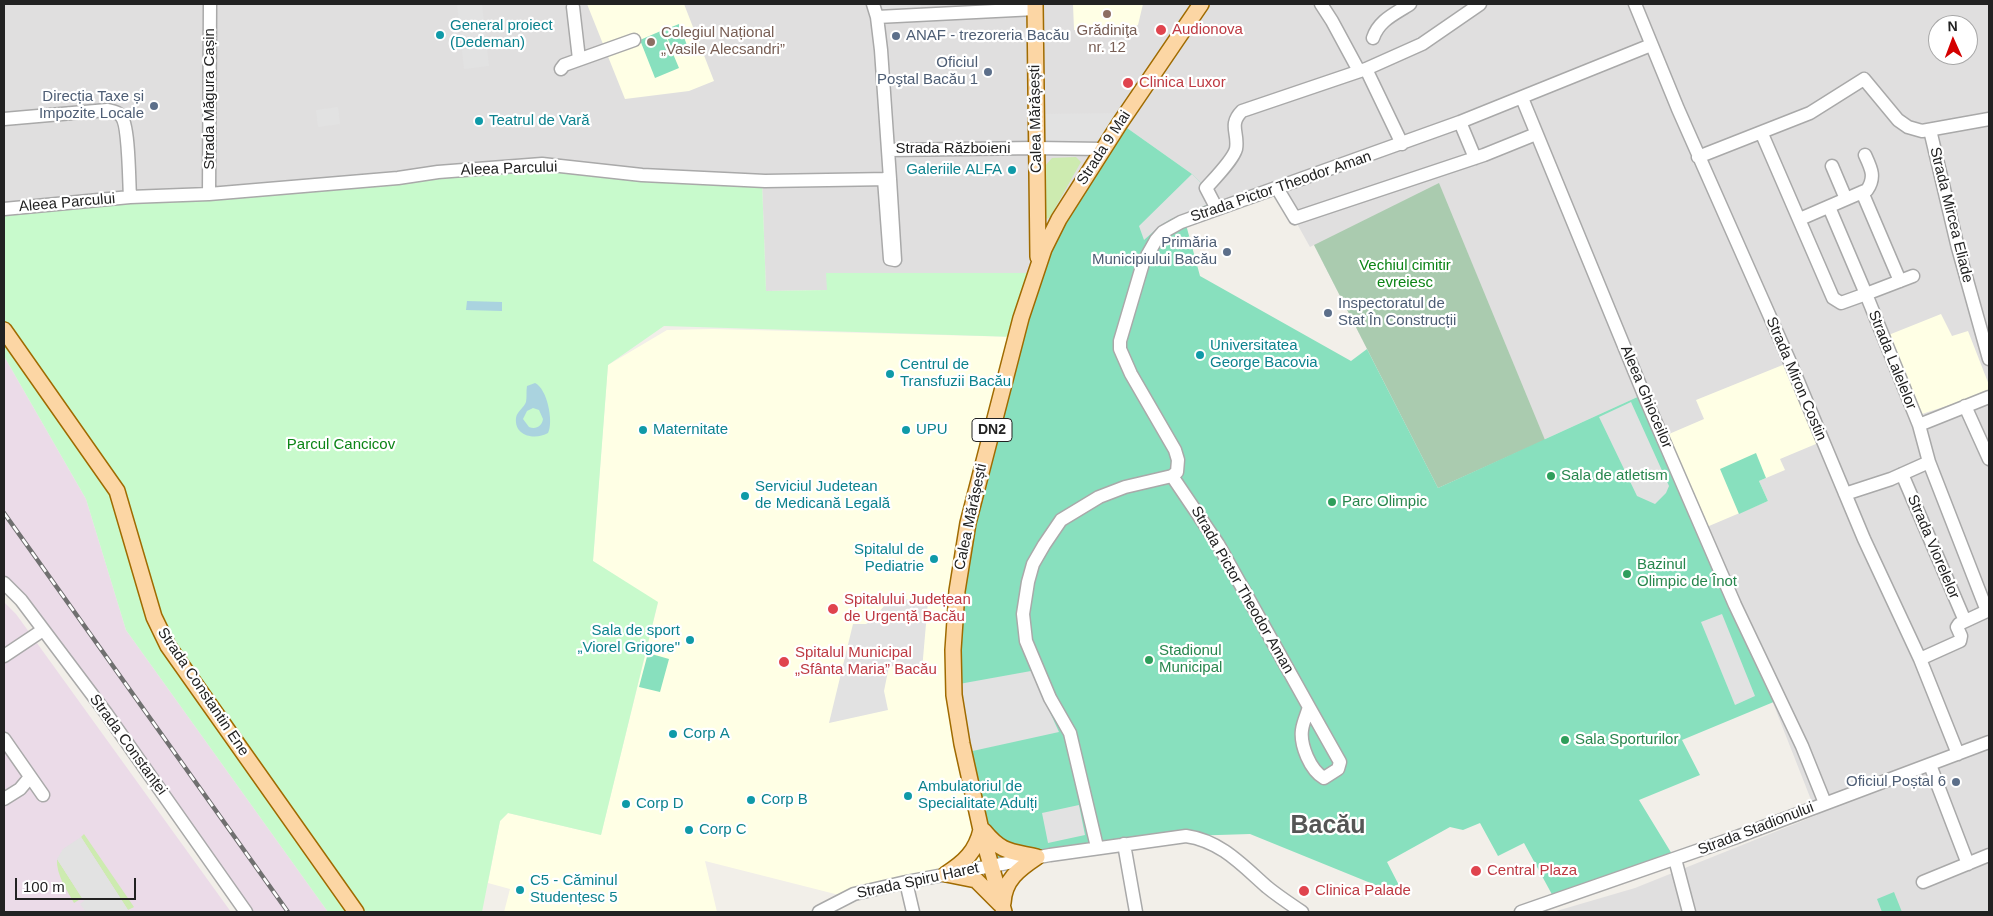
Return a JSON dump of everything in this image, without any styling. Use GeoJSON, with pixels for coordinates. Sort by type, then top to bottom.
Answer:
{"type":"FeatureCollection","features":[{"type":"Feature","properties":{"kind":"main road","name":"Strada 9 Mai"},"geometry":{"type":"LineString","coordinates":[[1036,268],[1059,219],[1103,149],[1201,4]]}},
{"type":"Feature","properties":{"kind":"main road","name":"Calea Mărășești"},"geometry":{"type":"LineString","coordinates":[[1003,909],[981,828],[962,744],[954,695],[953,650],[956,591],[961,558],[986,451],[1036,268],[1035,6]]}},
{"type":"Feature","properties":{"kind":"main road","name":"Strada Constantin Ene"},"geometry":{"type":"LineString","coordinates":[[4,330],[117,491],[154,617],[168,646],[356,912]]}},
{"type":"Feature","properties":{"kind":"main road"},"geometry":{"type":"LineString","coordinates":[[981,828],[996,845],[1004,850],[1037,857]]}},
{"type":"Feature","properties":{"kind":"main road"},"geometry":{"type":"LineString","coordinates":[[946,874],[969,857],[979,839],[981,828]]}},
{"type":"Feature","properties":{"kind":"main road"},"geometry":{"type":"LineString","coordinates":[[1003,909],[1005,888],[1012,878],[1037,857]]}},
{"type":"Feature","properties":{"kind":"main road"},"geometry":{"type":"LineString","coordinates":[[946,874],[976,880],[1003,909]]}},
{"type":"Feature","properties":{"kind":"street","name":"Strada Măgura Cașin"},"geometry":{"type":"LineString","coordinates":[[209,194],[210,4]]}},
{"type":"Feature","properties":{"kind":"street","name":"Strada Războieni"},"geometry":{"type":"LineString","coordinates":[[874,4],[877,17],[888,150],[1103,149]]}},
{"type":"Feature","properties":{"kind":"street"},"geometry":{"type":"LineString","coordinates":[[1321,4],[1363,70],[1402,144]]}},
{"type":"Feature","properties":{"kind":"street"},"geometry":{"type":"LineString","coordinates":[[1372,38],[1376,28],[1383,21],[1410,4]]}},
{"type":"Feature","properties":{"kind":"street"},"geometry":{"type":"LineString","coordinates":[[1217,209],[1206,188],[1236,149],[1235,121],[1242,111],[1363,70],[1422,44],[1480,4]]}},
{"type":"Feature","properties":{"kind":"street","name":"Strada Miron Costin"},"geometry":{"type":"LineString","coordinates":[[1635,4],[1698,157],[1790,362],[1845,494],[1920,659],[1958,754]]}},
{"type":"Feature","properties":{"kind":"street"},"geometry":{"type":"LineString","coordinates":[[877,17],[994,7],[1035,6]]}},
{"type":"Feature","properties":{"kind":"street"},"geometry":{"type":"LineString","coordinates":[[573,7],[579,59]]}},
{"type":"Feature","properties":{"kind":"street"},"geometry":{"type":"LineString","coordinates":[[561,69],[564,65],[579,59],[634,40]]}},
{"type":"Feature","properties":{"kind":"street","name":"Strada Pictor Theodor Aman"},"geometry":{"type":"LineString","coordinates":[[1309,707],[1302,731],[1303,743],[1310,762],[1318,774],[1324,778],[1338,769],[1340,762],[1218,544],[1172,476],[1177,472],[1178,460],[1176,455],[1123,358],[1120,349],[1122,330],[1143,263],[1156,240],[1163,232],[1176,224],[1402,144],[1651,46]]}},
{"type":"Feature","properties":{"kind":"street"},"geometry":{"type":"LineString","coordinates":[[1698,157],[1762,134],[1810,113],[1864,79],[1898,120],[1908,127],[1922,131],[1930,130]]}},
{"type":"Feature","properties":{"kind":"street","name":"Aleea Ghioceilor"},"geometry":{"type":"LineString","coordinates":[[1522,98],[1647,402],[1723,578],[1802,746],[1826,803]]}},
{"type":"Feature","properties":{"kind":"street","name":"Aleea Parcului"},"geometry":{"type":"LineString","coordinates":[[4,119],[107,110],[121,115],[126,126],[130,197]]}},
{"type":"Feature","properties":{"kind":"street","name":"Strada Mircea Eliade"},"geometry":{"type":"LineString","coordinates":[[1989,118],[1930,130],[1958,248],[1989,358]]}},
{"type":"Feature","properties":{"kind":"street"},"geometry":{"type":"LineString","coordinates":[[1460,122],[1475,158]]}},
{"type":"Feature","properties":{"kind":"street"},"geometry":{"type":"LineString","coordinates":[[1277,188],[1295,218],[1475,158],[1536,134]]}},
{"type":"Feature","properties":{"kind":"street","name":"Strada Lalelelor"},"geometry":{"type":"LineString","coordinates":[[1762,134],[1800,219],[1832,298],[1840,303],[1913,276]]}},
{"type":"Feature","properties":{"kind":"street"},"geometry":{"type":"LineString","coordinates":[[887,179],[896,259],[893,260],[890,259],[887,179],[888,150]]}},
{"type":"Feature","properties":{"kind":"street"},"geometry":{"type":"LineString","coordinates":[[1800,219],[1867,190],[1873,179],[1866,155]]}},
{"type":"Feature","properties":{"kind":"street","name":"Aleea Parcului"},"geometry":{"type":"LineString","coordinates":[[4,209],[130,197],[209,194],[542,164],[642,175],[765,181],[887,179]]}},
{"type":"Feature","properties":{"kind":"street"},"geometry":{"type":"LineString","coordinates":[[1832,166],[1846,199]]}},
{"type":"Feature","properties":{"kind":"street"},"geometry":{"type":"LineString","coordinates":[[1862,192],[1900,281]]}},
{"type":"Feature","properties":{"kind":"street","name":"Strada Lalelelor"},"geometry":{"type":"LineString","coordinates":[[1828,207],[1866,294],[1919,425]]}},
{"type":"Feature","properties":{"kind":"street"},"geometry":{"type":"LineString","coordinates":[[1919,425],[1989,397]]}},
{"type":"Feature","properties":{"kind":"street"},"geometry":{"type":"LineString","coordinates":[[1965,406],[1989,459]]}},
{"type":"Feature","properties":{"kind":"street","name":"Strada Viorelelor"},"geometry":{"type":"LineString","coordinates":[[1902,474],[1965,621],[1987,611],[1929,462],[1919,425]]}},
{"type":"Feature","properties":{"kind":"street"},"geometry":{"type":"LineString","coordinates":[[1845,494],[1902,474],[1929,462]]}},
{"type":"Feature","properties":{"kind":"street"},"geometry":{"type":"LineString","coordinates":[[1097,847],[1070,733],[1046,691],[1026,641],[1023,614],[1028,582],[1033,564],[1062,520],[1098,497],[1125,487],[1172,476]]}},
{"type":"Feature","properties":{"kind":"street","name":"Strada Constanței"},"geometry":{"type":"LineString","coordinates":[[4,583],[21,600],[109,718],[246,912]]}},
{"type":"Feature","properties":{"kind":"street"},"geometry":{"type":"LineString","coordinates":[[1920,659],[1960,641],[1961,636],[1957,627],[1965,621]]}},
{"type":"Feature","properties":{"kind":"street"},"geometry":{"type":"LineString","coordinates":[[4,656],[43,630]]}},
{"type":"Feature","properties":{"kind":"street"},"geometry":{"type":"LineString","coordinates":[[4,739],[43,795]]}},
{"type":"Feature","properties":{"kind":"street","name":"Strada Stadionului"},"geometry":{"type":"LineString","coordinates":[[1527,911],[1675,859],[1989,742]]}},
{"type":"Feature","properties":{"kind":"street"},"geometry":{"type":"LineString","coordinates":[[1930,765],[1968,864]]}},
{"type":"Feature","properties":{"kind":"street"},"geometry":{"type":"LineString","coordinates":[[4,799],[20,789],[30,777]]}},
{"type":"Feature","properties":{"kind":"street","name":"Strada Spiru Haret"},"geometry":{"type":"LineString","coordinates":[[819,912],[854,894],[906,882],[1097,847],[1186,836],[1211,842],[1239,861],[1269,888],[1302,912]]}},
{"type":"Feature","properties":{"kind":"street"},"geometry":{"type":"LineString","coordinates":[[1124,844],[1136,912]]}},
{"type":"Feature","properties":{"kind":"street"},"geometry":{"type":"LineString","coordinates":[[1923,882],[1989,855]]}},
{"type":"Feature","properties":{"kind":"street"},"geometry":{"type":"LineString","coordinates":[[1675,859],[1689,912]]}},
{"type":"Feature","properties":{"kind":"street"},"geometry":{"type":"LineString","coordinates":[[906,882],[914,912]]}},
{"type":"Feature","properties":{"kind":"street"},"geometry":{"type":"LineString","coordinates":[[836,912],[847,897]]}},
{"type":"Feature","properties":{"kind":"shaded area"},"geometry":{"type":"Polygon","coordinates":[[[4,4],[1989,4],[1989,912],[1553,912],[1635,888],[1817,815],[1652,395],[1644,394],[1438,488],[1314,245],[1310,247],[1277,188],[1217,209],[1192,174],[1120,123],[1034,273],[827,273],[827,290],[766,291],[762,181],[4,210],[4,4]]]}},
{"type":"Feature","properties":{"kind":"shaded area"},"geometry":{"type":"Polygon","coordinates":[[[457,4],[482,4],[489,66],[464,69],[457,4]]]}},
{"type":"Feature","properties":{"kind":"shaded area","name":"Colegiul Național „Vasile Alecsandri”"},"geometry":{"type":"Polygon","coordinates":[[[587,4],[684,4],[714,81],[689,91],[625,99],[587,4]]]}},
{"type":"Feature","properties":{"kind":"shaded area"},"geometry":{"type":"Polygon","coordinates":[[[872,4],[921,4],[922,16],[876,18],[872,4]]]}},
{"type":"Feature","properties":{"kind":"shaded area","name":"Grădiniţa nr. 12"},"geometry":{"type":"Polygon","coordinates":[[[1073,4],[1143,4],[1138,25],[1121,34],[1074,30],[1073,4]]]}},
{"type":"Feature","properties":{"kind":"shaded area"},"geometry":{"type":"Polygon","coordinates":[[[338,107],[340,124],[318,127],[316,110],[338,107]]]}},
{"type":"Feature","properties":{"kind":"shaded area"},"geometry":{"type":"Polygon","coordinates":[[[1126,113],[1099,156],[1037,157],[1036,114],[1126,113]]]}},
{"type":"Feature","properties":{"kind":"shaded area"},"geometry":{"type":"Polygon","coordinates":[[[1192,174],[1206,188],[1214,202],[1171,219],[1144,240],[1139,226],[1192,174]]]}},
{"type":"Feature","properties":{"kind":"shaded area"},"geometry":{"type":"Polygon","coordinates":[[[1941,314],[1952,336],[1968,331],[1989,385],[1989,392],[1919,415],[1886,336],[1941,314]]]}},
{"type":"Feature","properties":{"kind":"shaded area","name":"Spitalului Județean de Urgență Bacău"},"geometry":{"type":"Polygon","coordinates":[[[713,329],[1016,337],[991,865],[847,897],[705,861],[717,912],[504,912],[510,889],[488,883],[500,821],[508,813],[601,835],[658,603],[593,561],[608,365],[667,330],[713,329]]]}},
{"type":"Feature","properties":{"kind":"shaded area"},"geometry":{"type":"Polygon","coordinates":[[[4,356],[86,499],[126,630],[328,912],[253,912],[49,629],[4,578],[4,356]]]}},
{"type":"Feature","properties":{"kind":"shaded area"},"geometry":{"type":"Polygon","coordinates":[[[1790,362],[1823,441],[1780,459],[1785,470],[1759,481],[1768,501],[1702,529],[1662,437],[1704,419],[1696,400],[1790,362]]]}},
{"type":"Feature","properties":{"kind":"shaded area"},"geometry":{"type":"Polygon","coordinates":[[[1631,402],[1669,486],[1666,493],[1655,504],[1637,496],[1599,417],[1631,402]]]}},
{"type":"Feature","properties":{"kind":"shaded area"},"geometry":{"type":"Polygon","coordinates":[[[901,599],[928,601],[922,670],[889,666],[884,691],[888,710],[829,723],[853,624],[866,624],[870,622],[885,605],[900,606],[901,599]]]}},
{"type":"Feature","properties":{"kind":"shaded area"},"geometry":{"type":"Polygon","coordinates":[[[4,602],[16,614],[231,912],[4,912],[4,602]]]}},
{"type":"Feature","properties":{"kind":"shaded area"},"geometry":{"type":"Polygon","coordinates":[[[1722,614],[1755,696],[1735,705],[1701,622],[1722,614]]]}},
{"type":"Feature","properties":{"kind":"shaded area"},"geometry":{"type":"Polygon","coordinates":[[[1031,671],[1059,732],[968,752],[959,684],[1031,671]]]}},
{"type":"Feature","properties":{"kind":"shaded area"},"geometry":{"type":"Polygon","coordinates":[[[1079,805],[1085,835],[1048,843],[1042,813],[1079,805]]]}},
{"type":"Feature","properties":{"kind":"shaded area"},"geometry":{"type":"Polygon","coordinates":[[[81,837],[128,910],[126,912],[86,912],[80,904],[84,901],[57,859],[63,849],[81,837]]]}},
{"type":"Feature","properties":{"kind":"green space"},"geometry":{"type":"Polygon","coordinates":[[[679,24],[688,48],[674,54],[664,30],[679,24]]]}},
{"type":"Feature","properties":{"kind":"green space"},"geometry":{"type":"Polygon","coordinates":[[[663,30],[679,68],[655,78],[640,40],[663,30]]]}},
{"type":"Feature","properties":{"kind":"green space","name":"Parc Olimpic"},"geometry":{"type":"Polygon","coordinates":[[[1120,123],[1192,174],[1206,188],[1217,209],[1185,221],[1200,276],[1351,361],[1367,349],[1438,488],[1644,394],[1776,701],[1682,740],[1700,775],[1639,800],[1675,859],[1555,900],[1524,843],[1498,856],[1480,823],[1463,830],[1450,827],[1387,862],[1405,897],[1250,834],[1186,836],[991,865],[962,744],[957,591],[1034,273],[1120,123]]]}},
{"type":"Feature","properties":{"kind":"green space"},"geometry":{"type":"Polygon","coordinates":[[[1076,157],[1081,162],[1050,217],[1047,219],[1045,217],[1045,166],[1052,158],[1076,157]]]}},
{"type":"Feature","properties":{"kind":"green space","name":"Parcul Cancicov"},"geometry":{"type":"Polygon","coordinates":[[[542,164],[762,181],[766,291],[827,290],[826,273],[1034,273],[1016,337],[664,326],[608,365],[593,561],[658,602],[601,835],[508,813],[500,821],[482,912],[328,912],[126,630],[86,499],[4,356],[4,210],[542,164]]]}},
{"type":"Feature","properties":{"kind":"green space","name":"Vechiul cimitir evreiesc"},"geometry":{"type":"Polygon","coordinates":[[[1439,183],[1545,440],[1438,488],[1314,245],[1439,183]]]}},
{"type":"Feature","properties":{"kind":"green space"},"geometry":{"type":"Polygon","coordinates":[[[1756,453],[1766,478],[1759,481],[1768,501],[1739,514],[1720,469],[1756,453]]]}},
{"type":"Feature","properties":{"kind":"green space"},"geometry":{"type":"Polygon","coordinates":[[[648,653],[669,659],[660,692],[639,687],[648,653]]]}},
{"type":"Feature","properties":{"kind":"green space"},"geometry":{"type":"Polygon","coordinates":[[[84,834],[134,907],[128,910],[81,837],[84,834]]]}},
{"type":"Feature","properties":{"kind":"green space"},"geometry":{"type":"Polygon","coordinates":[[[57,859],[82,898],[74,903],[60,877],[57,859]]]}},
{"type":"Feature","properties":{"kind":"green space"},"geometry":{"type":"Polygon","coordinates":[[[1894,892],[1902,912],[1882,912],[1877,899],[1894,892]]]}},
{"type":"Feature","properties":{"kind":"water"},"geometry":{"type":"Polygon","coordinates":[[[467,301],[502,302],[502,311],[466,310],[467,301]]]}},
{"type":"Feature","properties":{"kind":"water"},"geometry":{"type":"Polygon","coordinates":[[[535,383],[543,391],[546,398],[550,414],[550,428],[548,433],[543,435],[532,436],[522,433],[516,424],[519,411],[526,402],[527,386],[535,383]],[[533,408],[527,411],[523,419],[529,427],[536,428],[541,424],[543,419],[539,410],[533,408]]]}},
{"type":"Feature","properties":{"kind":"railway"},"geometry":{"type":"LineString","coordinates":[[4,513],[288,912]]}},
{"type":"Feature","properties":{"kind":"place","name":"Grădiniţa nr. 12"},"geometry":{"type":"Point","coordinates":[1107,14]}},
{"type":"Feature","properties":{"kind":"place","name":"Audionova"},"geometry":{"type":"Point","coordinates":[1161,30]}},
{"type":"Feature","properties":{"kind":"place","name":"General proiect (Dedeman)"},"geometry":{"type":"Point","coordinates":[440,35]}},
{"type":"Feature","properties":{"kind":"place","name":"ANAF - trezoreria Bacău"},"geometry":{"type":"Point","coordinates":[896,36]}},
{"type":"Feature","properties":{"kind":"place","name":"Colegiul Național „Vasile Alecsandri”"},"geometry":{"type":"Point","coordinates":[651,42]}},
{"type":"Feature","properties":{"kind":"place","name":"Oficiul Poştal Bacău 1"},"geometry":{"type":"Point","coordinates":[988,72]}},
{"type":"Feature","properties":{"kind":"place","name":"Clinica Luxor"},"geometry":{"type":"Point","coordinates":[1128,83]}},
{"type":"Feature","properties":{"kind":"place","name":"Direcția Taxe și Impozite Locale"},"geometry":{"type":"Point","coordinates":[154,106]}},
{"type":"Feature","properties":{"kind":"place","name":"Teatrul de Vară"},"geometry":{"type":"Point","coordinates":[479,121]}},
{"type":"Feature","properties":{"kind":"place","name":"Galeriile ALFA"},"geometry":{"type":"Point","coordinates":[1012,170]}},
{"type":"Feature","properties":{"kind":"place","name":"Primăria Municipiului Bacău"},"geometry":{"type":"Point","coordinates":[1227,252]}},
{"type":"Feature","properties":{"kind":"place","name":"Inspectoratul de Stat În Construcții"},"geometry":{"type":"Point","coordinates":[1328,313]}},
{"type":"Feature","properties":{"kind":"place","name":"Universitatea George Bacovia"},"geometry":{"type":"Point","coordinates":[1200,355]}},
{"type":"Feature","properties":{"kind":"place","name":"Centrul de Transfuzii Bacău"},"geometry":{"type":"Point","coordinates":[890,374]}},
{"type":"Feature","properties":{"kind":"place","name":"Maternitate"},"geometry":{"type":"Point","coordinates":[643,430]}},
{"type":"Feature","properties":{"kind":"place","name":"UPU"},"geometry":{"type":"Point","coordinates":[906,430]}},
{"type":"Feature","properties":{"kind":"place","name":"Sala de atletism"},"geometry":{"type":"Point","coordinates":[1551,476]}},
{"type":"Feature","properties":{"kind":"place","name":"Serviciul Judetean de Medicană Legală"},"geometry":{"type":"Point","coordinates":[745,496]}},
{"type":"Feature","properties":{"kind":"place","name":"Parc Olimpic"},"geometry":{"type":"Point","coordinates":[1332,502]}},
{"type":"Feature","properties":{"kind":"place","name":"Spitalul de Pediatrie"},"geometry":{"type":"Point","coordinates":[934,559]}},
{"type":"Feature","properties":{"kind":"place","name":"Bazinul Olimpic de Înot"},"geometry":{"type":"Point","coordinates":[1627,574]}},
{"type":"Feature","properties":{"kind":"place","name":"Spitalului Județean de Urgență Bacău"},"geometry":{"type":"Point","coordinates":[833,609]}},
{"type":"Feature","properties":{"kind":"place","name":"Sala de sport „Viorel Grigore\""},"geometry":{"type":"Point","coordinates":[690,640]}},
{"type":"Feature","properties":{"kind":"place","name":"Stadionul Municipal"},"geometry":{"type":"Point","coordinates":[1149,660]}},
{"type":"Feature","properties":{"kind":"place","name":"Spitalul Municipal „Sfânta Maria” Bacău"},"geometry":{"type":"Point","coordinates":[784,662]}},
{"type":"Feature","properties":{"kind":"place","name":"Corp A"},"geometry":{"type":"Point","coordinates":[673,734]}},
{"type":"Feature","properties":{"kind":"place","name":"Sala Sporturilor"},"geometry":{"type":"Point","coordinates":[1565,740]}},
{"type":"Feature","properties":{"kind":"place","name":"Oficiul Poștal 6"},"geometry":{"type":"Point","coordinates":[1956,782]}},
{"type":"Feature","properties":{"kind":"place","name":"Ambulatoriul de Specialitate Adulți"},"geometry":{"type":"Point","coordinates":[908,796]}},
{"type":"Feature","properties":{"kind":"place","name":"Corp B"},"geometry":{"type":"Point","coordinates":[751,800]}},
{"type":"Feature","properties":{"kind":"place","name":"Corp D"},"geometry":{"type":"Point","coordinates":[626,804]}},
{"type":"Feature","properties":{"kind":"place","name":"Corp C"},"geometry":{"type":"Point","coordinates":[689,830]}},
{"type":"Feature","properties":{"kind":"place","name":"Central Plaza"},"geometry":{"type":"Point","coordinates":[1476,871]}},
{"type":"Feature","properties":{"kind":"place","name":"C5 - Căminul Studențesc 5"},"geometry":{"type":"Point","coordinates":[520,890]}},
{"type":"Feature","properties":{"kind":"place","name":"Clinica Palade"},"geometry":{"type":"Point","coordinates":[1304,891]}},
{"type":"Feature","properties":{"kind":"district","name":"Bacău"},"geometry":{"type":"Point","coordinates":[1328,826]}}]}
